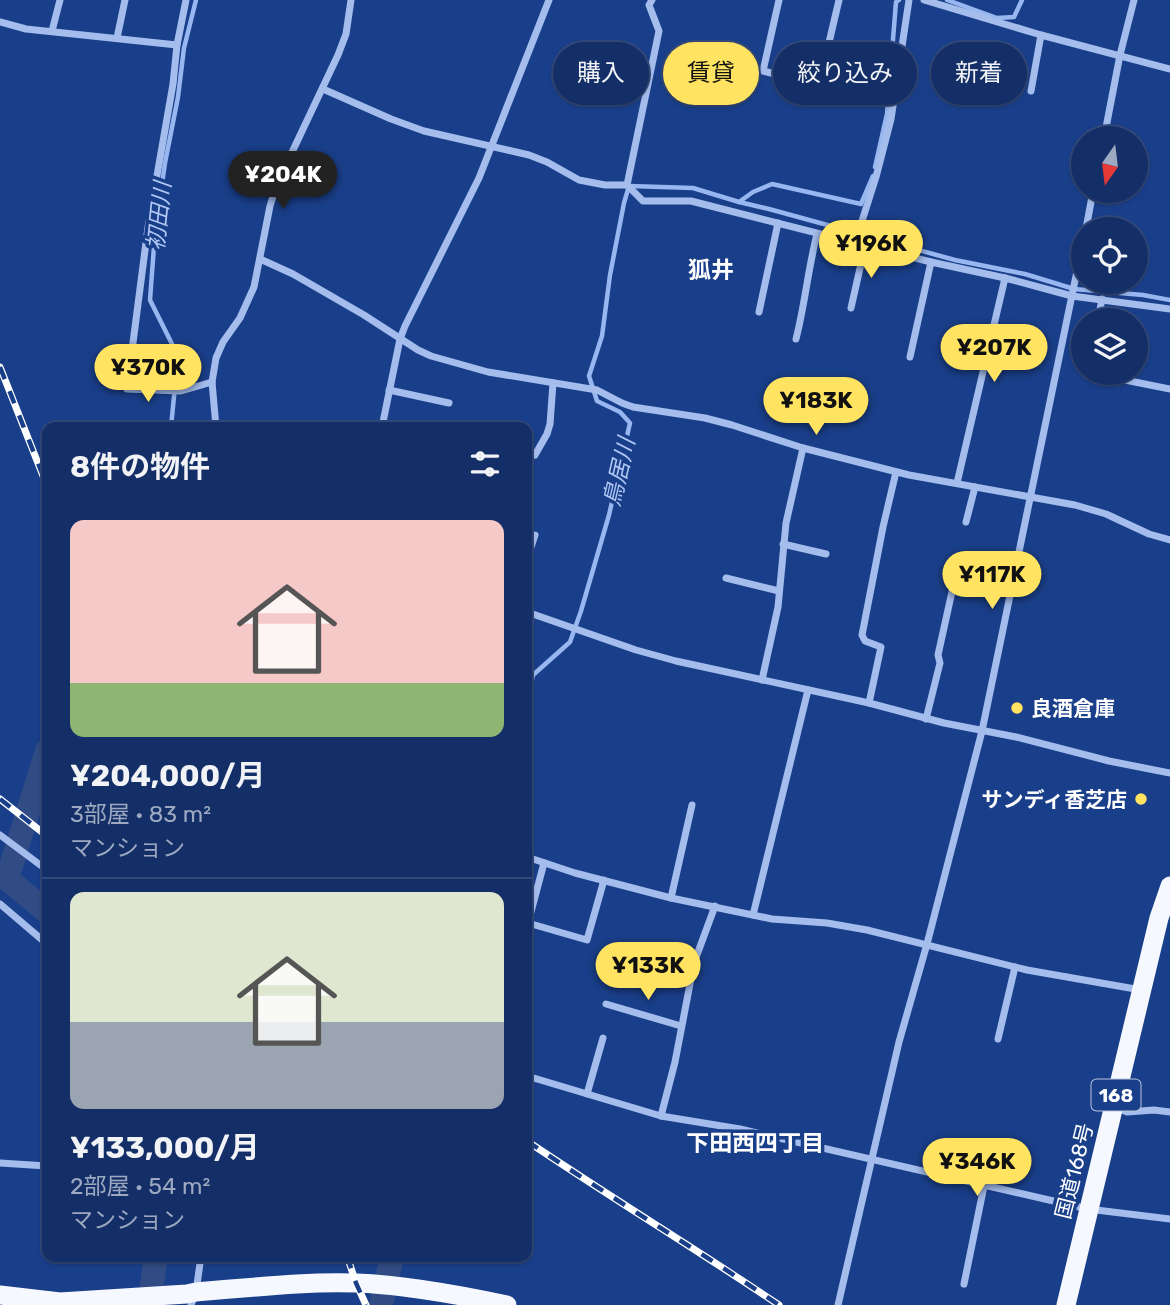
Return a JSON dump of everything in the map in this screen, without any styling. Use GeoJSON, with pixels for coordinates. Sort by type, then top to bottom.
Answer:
{"type":"FeatureCollection","features":[{"type":"Feature","properties":{"kind":"highway","name":"国道168号"},"geometry":{"type":"LineString","coordinates":[[1066,1305],[1113,1106],[1170,886]]}},
{"type":"Feature","properties":{"kind":"highway"},"geometry":{"type":"LineString","coordinates":[[0,1295],[60,1302],[191,1297],[288,1284],[356,1283],[415,1289],[507,1305]]}},
{"type":"Feature","properties":{"kind":"street"},"geometry":{"type":"LineString","coordinates":[[52,31],[60,0]]}},
{"type":"Feature","properties":{"kind":"street"},"geometry":{"type":"LineString","coordinates":[[117,38],[125,0]]}},
{"type":"Feature","properties":{"kind":"street"},"geometry":{"type":"LineString","coordinates":[[186,0],[148,228],[127,389],[170,392],[212,382]]}},
{"type":"Feature","properties":{"kind":"street"},"geometry":{"type":"LineString","coordinates":[[216,422],[212,382],[216,358],[248,303],[277,184],[346,34],[351,0]]}},
{"type":"Feature","properties":{"kind":"street"},"geometry":{"type":"LineString","coordinates":[[383,422],[405,326],[468,202],[549,0]]}},
{"type":"Feature","properties":{"kind":"street"},"geometry":{"type":"LineString","coordinates":[[627,185],[659,31],[649,5],[652,0]]}},
{"type":"Feature","properties":{"kind":"street"},"geometry":{"type":"LineString","coordinates":[[779,0],[763,71],[819,85],[839,0]]}},
{"type":"Feature","properties":{"kind":"street"},"geometry":{"type":"LineString","coordinates":[[855,243],[891,119],[909,0]]}},
{"type":"Feature","properties":{"kind":"street"},"geometry":{"type":"LineString","coordinates":[[924,0],[1041,35],[1170,69]]}},
{"type":"Feature","properties":{"kind":"street"},"geometry":{"type":"LineString","coordinates":[[1106,126],[1134,0]]}},
{"type":"Feature","properties":{"kind":"street"},"geometry":{"type":"LineString","coordinates":[[0,22],[26,29],[177,45]]}},
{"type":"Feature","properties":{"kind":"street"},"geometry":{"type":"LineString","coordinates":[[1031,91],[1041,35]]}},
{"type":"Feature","properties":{"kind":"street"},"geometry":{"type":"LineString","coordinates":[[323,89],[424,131],[538,158],[579,180],[606,185],[627,185]]}},
{"type":"Feature","properties":{"kind":"street"},"geometry":{"type":"LineString","coordinates":[[627,185],[643,201],[691,201],[1072,296],[1170,309]]}},
{"type":"Feature","properties":{"kind":"street"},"geometry":{"type":"LineString","coordinates":[[759,312],[778,223]]}},
{"type":"Feature","properties":{"kind":"street"},"geometry":{"type":"LineString","coordinates":[[796,339],[817,234]]}},
{"type":"Feature","properties":{"kind":"street"},"geometry":{"type":"LineString","coordinates":[[851,308],[865,246]]}},
{"type":"Feature","properties":{"kind":"street"},"geometry":{"type":"LineString","coordinates":[[260,259],[293,274],[431,356],[488,372],[582,386],[633,407],[705,418],[803,448],[896,472],[1093,510],[1170,540]]}},
{"type":"Feature","properties":{"kind":"street"},"geometry":{"type":"LineString","coordinates":[[910,358],[931,262]]}},
{"type":"Feature","properties":{"kind":"street"},"geometry":{"type":"LineString","coordinates":[[957,483],[1005,278]]}},
{"type":"Feature","properties":{"kind":"street"},"geometry":{"type":"LineString","coordinates":[[838,1305],[899,1042],[982,731],[1072,296]]}},
{"type":"Feature","properties":{"kind":"street"},"geometry":{"type":"LineString","coordinates":[[1100,308],[1102,299]]}},
{"type":"Feature","properties":{"kind":"street"},"geometry":{"type":"LineString","coordinates":[[535,455],[550,424],[553,383]]}},
{"type":"Feature","properties":{"kind":"street"},"geometry":{"type":"LineString","coordinates":[[1148,385],[1170,389]]}},
{"type":"Feature","properties":{"kind":"street"},"geometry":{"type":"LineString","coordinates":[[390,390],[449,403]]}},
{"type":"Feature","properties":{"kind":"street"},"geometry":{"type":"LineString","coordinates":[[762,680],[778,607],[788,514],[803,448]]}},
{"type":"Feature","properties":{"kind":"street"},"geometry":{"type":"LineString","coordinates":[[869,704],[881,647],[865,641],[862,635],[896,472]]}},
{"type":"Feature","properties":{"kind":"street"},"geometry":{"type":"LineString","coordinates":[[966,522],[975,487]]}},
{"type":"Feature","properties":{"kind":"street"},"geometry":{"type":"LineString","coordinates":[[532,545],[535,536]]}},
{"type":"Feature","properties":{"kind":"street"},"geometry":{"type":"LineString","coordinates":[[783,544],[826,554]]}},
{"type":"Feature","properties":{"kind":"street"},"geometry":{"type":"LineString","coordinates":[[726,578],[779,591]]}},
{"type":"Feature","properties":{"kind":"street"},"geometry":{"type":"LineString","coordinates":[[926,719],[940,663],[938,655],[955,579]]}},
{"type":"Feature","properties":{"kind":"street"},"geometry":{"type":"LineString","coordinates":[[532,614],[665,658],[1170,773]]}},
{"type":"Feature","properties":{"kind":"street"},"geometry":{"type":"LineString","coordinates":[[753,915],[808,690]]}},
{"type":"Feature","properties":{"kind":"street"},"geometry":{"type":"LineString","coordinates":[[671,898],[692,804]]}},
{"type":"Feature","properties":{"kind":"street"},"geometry":{"type":"LineString","coordinates":[[0,835],[42,866]]}},
{"type":"Feature","properties":{"kind":"street"},"geometry":{"type":"LineString","coordinates":[[532,859],[671,898],[772,919],[844,926],[1015,967],[1142,990]]}},
{"type":"Feature","properties":{"kind":"street"},"geometry":{"type":"LineString","coordinates":[[532,908],[544,863]]}},
{"type":"Feature","properties":{"kind":"street"},"geometry":{"type":"LineString","coordinates":[[532,924],[587,940],[604,880]]}},
{"type":"Feature","properties":{"kind":"street"},"geometry":{"type":"LineString","coordinates":[[0,904],[42,940]]}},
{"type":"Feature","properties":{"kind":"street"},"geometry":{"type":"LineString","coordinates":[[662,1116],[694,963],[715,906]]}},
{"type":"Feature","properties":{"kind":"street"},"geometry":{"type":"LineString","coordinates":[[998,1039],[1015,967]]}},
{"type":"Feature","properties":{"kind":"street"},"geometry":{"type":"LineString","coordinates":[[606,1004],[681,1026]]}},
{"type":"Feature","properties":{"kind":"street"},"geometry":{"type":"LineString","coordinates":[[587,1094],[603,1038]]}},
{"type":"Feature","properties":{"kind":"street"},"geometry":{"type":"LineString","coordinates":[[532,1078],[662,1116],[719,1124],[1088,1209],[1170,1219]]}},
{"type":"Feature","properties":{"kind":"street"},"geometry":{"type":"LineString","coordinates":[[1113,1106],[1127,1112],[1170,1112]]}},
{"type":"Feature","properties":{"kind":"street"},"geometry":{"type":"LineString","coordinates":[[0,1163],[42,1166]]}},
{"type":"Feature","properties":{"kind":"street"},"geometry":{"type":"LineString","coordinates":[[964,1284],[984,1185]]}},
{"type":"Feature","properties":{"kind":"street"},"geometry":{"type":"LineString","coordinates":[[191,1297],[200,1262]]}},
{"type":"Feature","properties":{"kind":"waterway","name":"初田川"},"geometry":{"type":"LineString","coordinates":[[171,422],[178,356],[150,300],[155,233],[165,163],[184,48],[196,0]]}},
{"type":"Feature","properties":{"kind":"waterway"},"geometry":{"type":"LineString","coordinates":[[875,167],[887,114],[896,2],[899,0]]}},
{"type":"Feature","properties":{"kind":"waterway"},"geometry":{"type":"LineString","coordinates":[[947,0],[997,18],[1014,17],[1022,0]]}},
{"type":"Feature","properties":{"kind":"waterway","name":"鳥居川"},"geometry":{"type":"LineString","coordinates":[[532,679],[533,675],[570,642],[609,515],[630,423],[620,412],[597,401],[589,376],[602,336],[610,275],[629,186],[693,188],[739,202],[772,184],[861,204],[873,176]]}},
{"type":"Feature","properties":{"kind":"waterway","name":"鳥居川"},"geometry":{"type":"LineString","coordinates":[[739,202],[955,260],[1025,274],[1074,289],[1170,300]]}},
{"type":"Feature","properties":{"kind":"waterway","name":"初田川"},"geometry":{"type":"LineString","coordinates":[[7,879],[42,767]]}},
{"type":"Feature","properties":{"kind":"waterway"},"geometry":{"type":"LineString","coordinates":[[0,873],[42,908]]}},
{"type":"Feature","properties":{"kind":"waterway"},"geometry":{"type":"LineString","coordinates":[[149,1305],[155,1262]]}},
{"type":"Feature","properties":{"kind":"waterway","name":"鳥居川"},"geometry":{"type":"LineString","coordinates":[[381,1305],[391,1262]]}},
{"type":"Feature","properties":{"kind":"railway"},"geometry":{"type":"LineString","coordinates":[[0,367],[42,473]]}},
{"type":"Feature","properties":{"kind":"railway"},"geometry":{"type":"LineString","coordinates":[[0,799],[42,832]]}},
{"type":"Feature","properties":{"kind":"railway"},"geometry":{"type":"LineString","coordinates":[[532,1144],[779,1305]]}},
{"type":"Feature","properties":{"kind":"railway"},"geometry":{"type":"LineString","coordinates":[[349,1262],[366,1305]]}},
{"type":"Feature","properties":{"kind":"place","name":"良酒倉庫"},"geometry":{"type":"Point","coordinates":[1017,708]}},
{"type":"Feature","properties":{"kind":"place","name":"サンディ香芝店"},"geometry":{"type":"Point","coordinates":[1141,799]}},
{"type":"Feature","properties":{"kind":"district","name":"狐井"},"geometry":{"type":"Point","coordinates":[711,270]}},
{"type":"Feature","properties":{"kind":"district","name":"下田西四丁目"},"geometry":{"type":"Point","coordinates":[755,1143]}}]}
